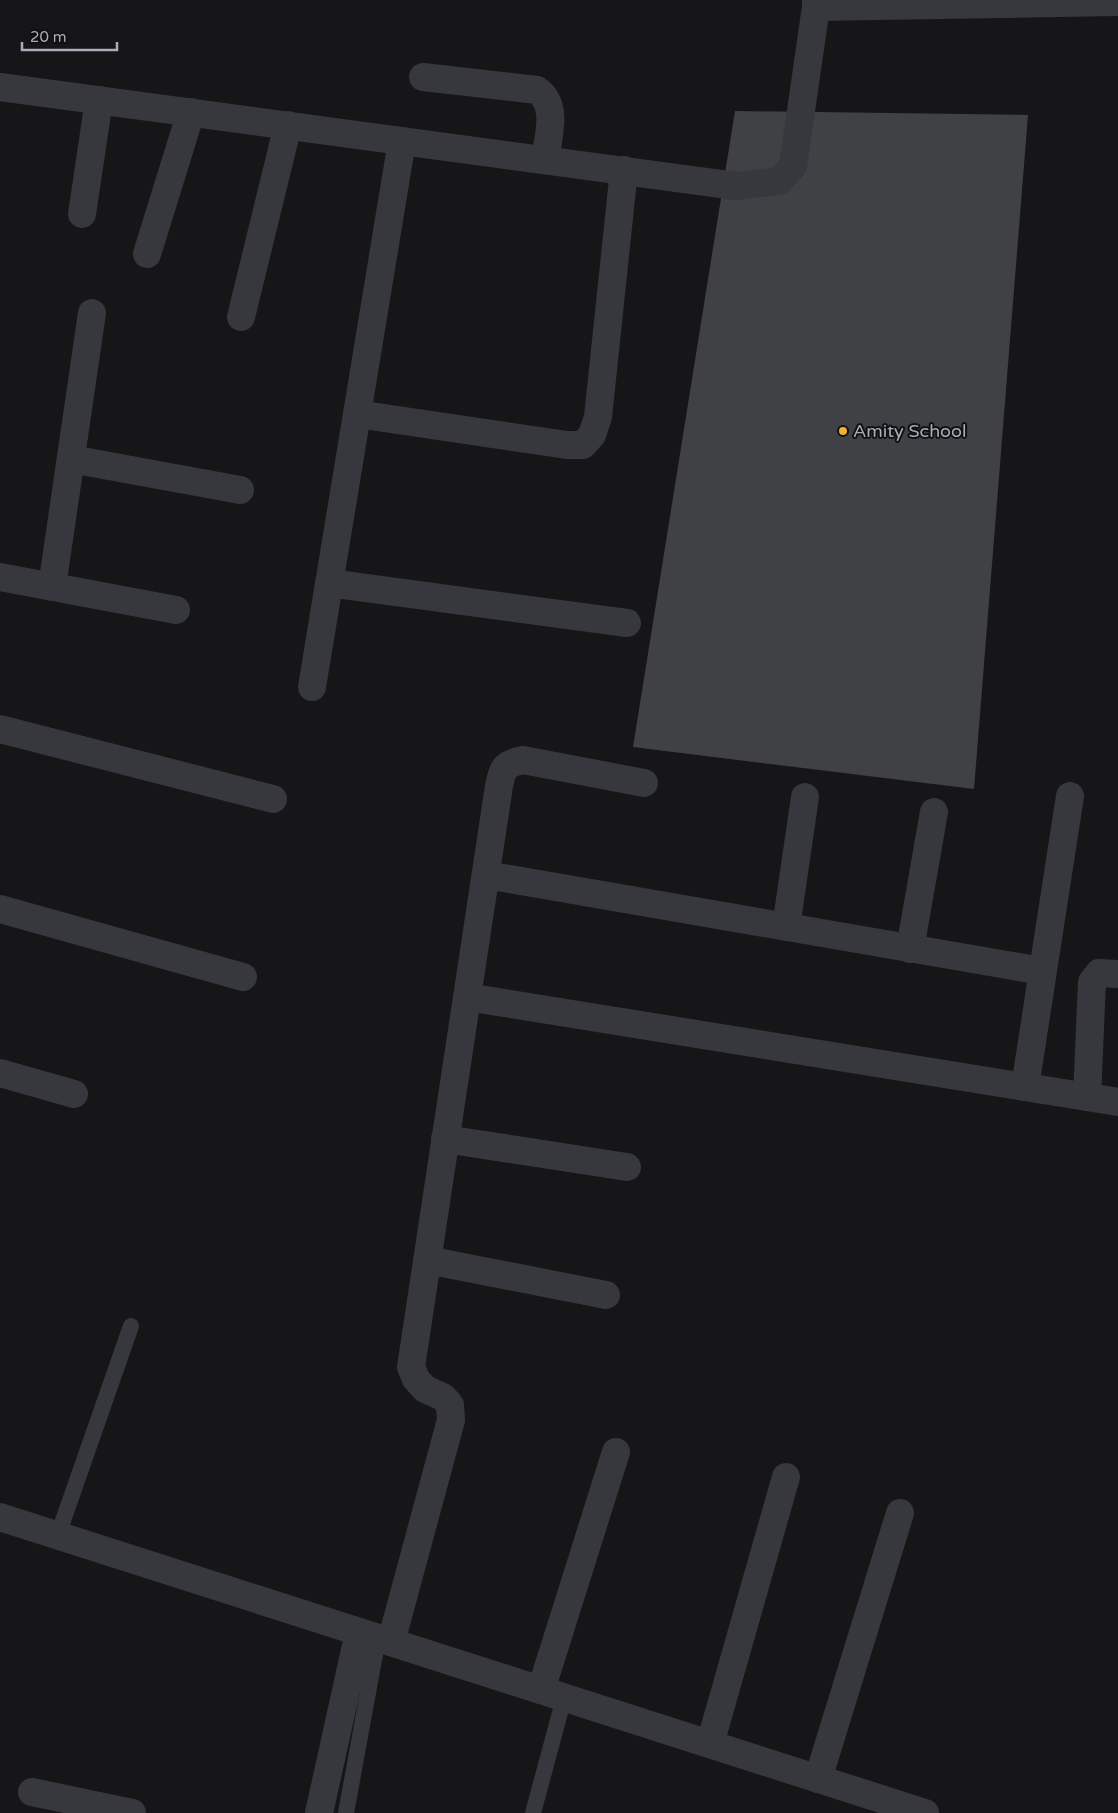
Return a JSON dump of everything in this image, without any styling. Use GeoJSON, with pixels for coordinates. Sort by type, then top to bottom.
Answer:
{"type":"FeatureCollection","features":[{"type":"Feature","properties":{"kind":"street"},"geometry":{"type":"LineString","coordinates":[[0,87],[736,186],[779,181],[793,166],[816,4],[1118,2]]}},
{"type":"Feature","properties":{"kind":"street"},"geometry":{"type":"LineString","coordinates":[[423,77],[536,90],[545,96],[551,111],[546,160]]}},
{"type":"Feature","properties":{"kind":"street"},"geometry":{"type":"LineString","coordinates":[[82,214],[99,100]]}},
{"type":"Feature","properties":{"kind":"street"},"geometry":{"type":"LineString","coordinates":[[146,254],[191,112]]}},
{"type":"Feature","properties":{"kind":"street"},"geometry":{"type":"LineString","coordinates":[[241,318],[288,125]]}},
{"type":"Feature","properties":{"kind":"street"},"geometry":{"type":"LineString","coordinates":[[312,687],[402,141]]}},
{"type":"Feature","properties":{"kind":"street"},"geometry":{"type":"LineString","coordinates":[[357,414],[567,445],[583,445],[592,435],[598,417],[624,170]]}},
{"type":"Feature","properties":{"kind":"street"},"geometry":{"type":"LineString","coordinates":[[52,587],[92,313]]}},
{"type":"Feature","properties":{"kind":"street"},"geometry":{"type":"LineString","coordinates":[[71,459],[240,490]]}},
{"type":"Feature","properties":{"kind":"street"},"geometry":{"type":"LineString","coordinates":[[0,577],[176,610]]}},
{"type":"Feature","properties":{"kind":"street"},"geometry":{"type":"LineString","coordinates":[[329,583],[627,623]]}},
{"type":"Feature","properties":{"kind":"street"},"geometry":{"type":"LineString","coordinates":[[0,729],[273,799]]}},
{"type":"Feature","properties":{"kind":"street"},"geometry":{"type":"LineString","coordinates":[[319,1813],[376,1637],[451,1420],[450,1405],[443,1397],[425,1389],[416,1379],[411,1367],[499,786],[503,770],[510,763],[523,760],[644,783]]}},
{"type":"Feature","properties":{"kind":"street"},"geometry":{"type":"LineString","coordinates":[[1024,1087],[1070,796]]}},
{"type":"Feature","properties":{"kind":"street"},"geometry":{"type":"LineString","coordinates":[[786,927],[805,797]]}},
{"type":"Feature","properties":{"kind":"street"},"geometry":{"type":"LineString","coordinates":[[910,949],[934,812]]}},
{"type":"Feature","properties":{"kind":"street"},"geometry":{"type":"LineString","coordinates":[[486,875],[1042,971]]}},
{"type":"Feature","properties":{"kind":"street"},"geometry":{"type":"LineString","coordinates":[[0,909],[243,977]]}},
{"type":"Feature","properties":{"kind":"street"},"geometry":{"type":"LineString","coordinates":[[1087,1097],[1092,982],[1099,974],[1118,974]]}},
{"type":"Feature","properties":{"kind":"street"},"geometry":{"type":"LineString","coordinates":[[467,997],[1118,1102]]}},
{"type":"Feature","properties":{"kind":"street"},"geometry":{"type":"LineString","coordinates":[[0,1073],[74,1094]]}},
{"type":"Feature","properties":{"kind":"street"},"geometry":{"type":"LineString","coordinates":[[445,1140],[627,1167]]}},
{"type":"Feature","properties":{"kind":"street"},"geometry":{"type":"LineString","coordinates":[[427,1260],[606,1295]]}},
{"type":"Feature","properties":{"kind":"street"},"geometry":{"type":"LineString","coordinates":[[552,1694],[616,1452]]}},
{"type":"Feature","properties":{"kind":"street"},"geometry":{"type":"LineString","coordinates":[[710,1744],[786,1477]]}},
{"type":"Feature","properties":{"kind":"street"},"geometry":{"type":"LineString","coordinates":[[818,1779],[900,1513]]}},
{"type":"Feature","properties":{"kind":"street"},"geometry":{"type":"LineString","coordinates":[[0,1517],[818,1779],[873,1805],[925,1813]]}},
{"type":"Feature","properties":{"kind":"street"},"geometry":{"type":"LineString","coordinates":[[32,1792],[132,1813]]}},
{"type":"Feature","properties":{"kind":"lane"},"geometry":{"type":"LineString","coordinates":[[58,1535],[131,1326]]}},
{"type":"Feature","properties":{"kind":"lane"},"geometry":{"type":"LineString","coordinates":[[346,1813],[376,1637]]}},
{"type":"Feature","properties":{"kind":"lane"},"geometry":{"type":"LineString","coordinates":[[532,1813],[552,1694]]}},
{"type":"Feature","properties":{"kind":"building","name":"Amity School"},"geometry":{"type":"Polygon","coordinates":[[[735,111],[1028,115],[974,789],[633,747],[735,111]]]}},
{"type":"Feature","properties":{"kind":"place","name":"Amity School"},"geometry":{"type":"Point","coordinates":[843,431]}}]}
